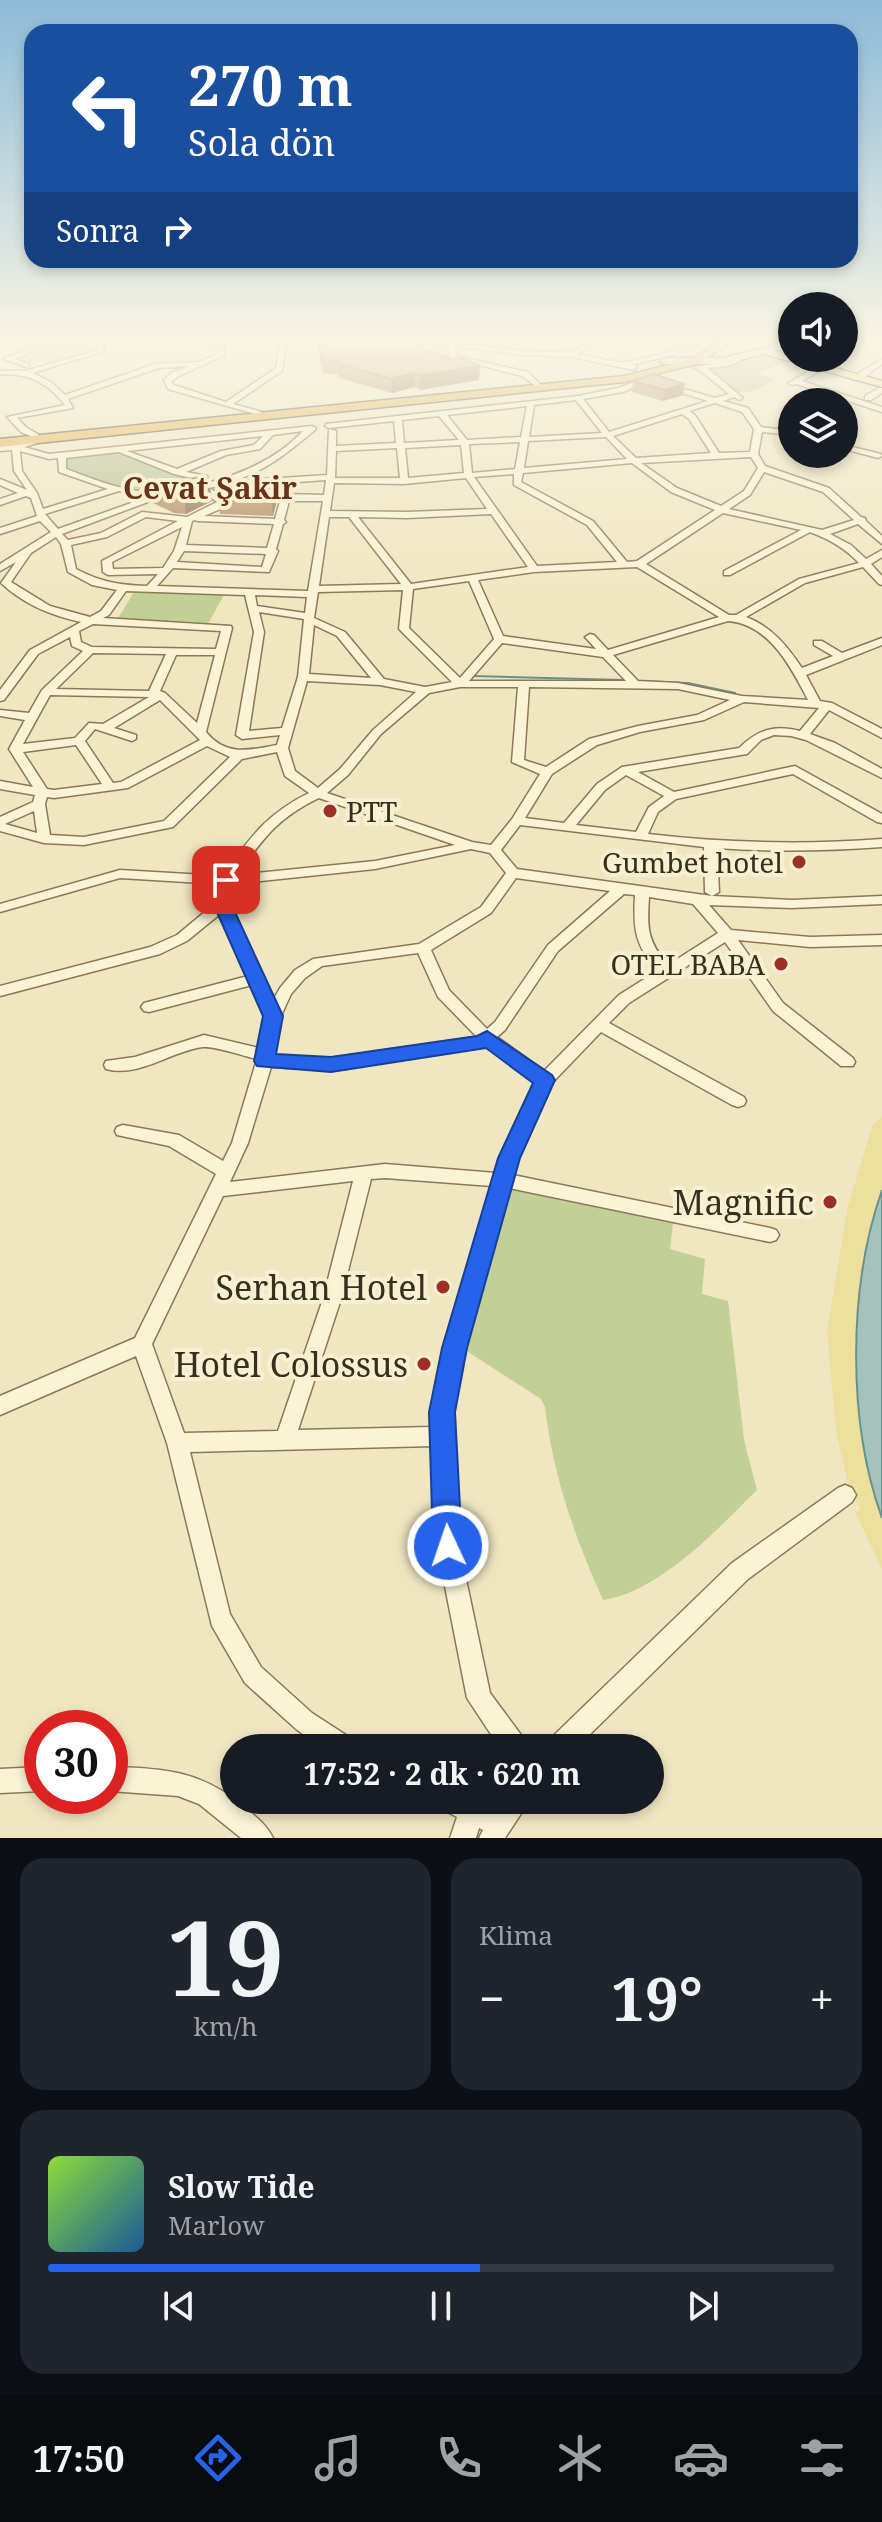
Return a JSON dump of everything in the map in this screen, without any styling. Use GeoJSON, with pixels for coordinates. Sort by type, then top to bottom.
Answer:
{"type":"FeatureCollection","features":[{"type":"Feature","properties":{"kind":"highway"},"geometry":{"type":"LineString","coordinates":[[0,444],[187,422]]}},
{"type":"Feature","properties":{"kind":"highway"},"geometry":{"type":"LineString","coordinates":[[0,444],[21,438],[192,422]]}},
{"type":"Feature","properties":{"kind":"street"},"geometry":{"type":"LineString","coordinates":[[13,422],[21,438],[49,457],[374,422]]}},
{"type":"Feature","properties":{"kind":"street"},"geometry":{"type":"LineString","coordinates":[[398,422],[404,481]]}},
{"type":"Feature","properties":{"kind":"street"},"geometry":{"type":"LineString","coordinates":[[448,422],[465,443],[468,475],[534,569]]}},
{"type":"Feature","properties":{"kind":"street"},"geometry":{"type":"LineString","coordinates":[[529,422],[517,483],[590,523],[624,564]]}},
{"type":"Feature","properties":{"kind":"street"},"geometry":{"type":"LineString","coordinates":[[597,422],[636,463],[667,486],[721,511],[823,533],[848,546],[882,582]]}},
{"type":"Feature","properties":{"kind":"street"},"geometry":{"type":"LineString","coordinates":[[333,449],[607,435],[647,422]]}},
{"type":"Feature","properties":{"kind":"street"},"geometry":{"type":"LineString","coordinates":[[695,422],[716,455]]}},
{"type":"Feature","properties":{"kind":"street"},"geometry":{"type":"LineString","coordinates":[[753,422],[758,429],[754,454],[762,468],[826,490],[882,541]]}},
{"type":"Feature","properties":{"kind":"street"},"geometry":{"type":"LineString","coordinates":[[223,484],[294,447],[310,429]]}},
{"type":"Feature","properties":{"kind":"street"},"geometry":{"type":"LineString","coordinates":[[329,429],[333,449],[331,478],[303,677],[282,748],[289,773],[302,785],[318,794],[469,845],[494,850],[513,873],[697,900],[792,904],[882,900]]}},
{"type":"Feature","properties":{"kind":"street"},"geometry":{"type":"LineString","coordinates":[[758,429],[778,431]]}},
{"type":"Feature","properties":{"kind":"street"},"geometry":{"type":"LineString","coordinates":[[177,472],[224,453],[257,447],[270,433]]}},
{"type":"Feature","properties":{"kind":"street"},"geometry":{"type":"LineString","coordinates":[[21,438],[18,471],[30,495],[41,515],[66,543],[71,570],[95,583],[123,588],[314,592],[408,587],[534,569],[639,564],[727,618]]}},
{"type":"Feature","properties":{"kind":"street"},"geometry":{"type":"LineString","coordinates":[[222,438],[224,453]]}},
{"type":"Feature","properties":{"kind":"street"},"geometry":{"type":"LineString","coordinates":[[114,450],[204,478],[204,487],[223,503]]}},
{"type":"Feature","properties":{"kind":"street"},"geometry":{"type":"LineString","coordinates":[[241,450],[268,460],[291,480]]}},
{"type":"Feature","properties":{"kind":"street"},"geometry":{"type":"LineString","coordinates":[[858,451],[878,456]]}},
{"type":"Feature","properties":{"kind":"street"},"geometry":{"type":"LineString","coordinates":[[0,568],[58,532],[155,496],[223,484],[331,478],[404,481],[754,454]]}},
{"type":"Feature","properties":{"kind":"street"},"geometry":{"type":"LineString","coordinates":[[62,455],[62,470],[116,488],[155,496]]}},
{"type":"Feature","properties":{"kind":"street"},"geometry":{"type":"LineString","coordinates":[[639,564],[747,493],[762,468]]}},
{"type":"Feature","properties":{"kind":"street"},"geometry":{"type":"LineString","coordinates":[[248,470],[264,483]]}},
{"type":"Feature","properties":{"kind":"street"},"geometry":{"type":"LineString","coordinates":[[279,481],[280,495],[285,498]]}},
{"type":"Feature","properties":{"kind":"street"},"geometry":{"type":"LineString","coordinates":[[0,482],[30,495]]}},
{"type":"Feature","properties":{"kind":"street"},"geometry":{"type":"LineString","coordinates":[[242,485],[243,499]]}},
{"type":"Feature","properties":{"kind":"street"},"geometry":{"type":"LineString","coordinates":[[0,531],[116,488]]}},
{"type":"Feature","properties":{"kind":"street"},"geometry":{"type":"LineString","coordinates":[[0,502],[30,495]]}},
{"type":"Feature","properties":{"kind":"street"},"geometry":{"type":"LineString","coordinates":[[285,498],[266,570],[169,568],[108,572],[107,561],[223,503],[243,499],[285,498],[328,498]]}},
{"type":"Feature","properties":{"kind":"street"},"geometry":{"type":"LineString","coordinates":[[326,514],[407,515],[494,511]]}},
{"type":"Feature","properties":{"kind":"street"},"geometry":{"type":"LineString","coordinates":[[66,543],[104,535],[145,514],[281,522]]}},
{"type":"Feature","properties":{"kind":"street"},"geometry":{"type":"LineString","coordinates":[[352,515],[408,587],[404,629],[460,684]]}},
{"type":"Feature","properties":{"kind":"street"},"geometry":{"type":"LineString","coordinates":[[407,515],[411,529]]}},
{"type":"Feature","properties":{"kind":"street"},"geometry":{"type":"LineString","coordinates":[[149,589],[183,548],[192,519]]}},
{"type":"Feature","properties":{"kind":"street"},"geometry":{"type":"LineString","coordinates":[[228,548],[237,520]]}},
{"type":"Feature","properties":{"kind":"street"},"geometry":{"type":"LineString","coordinates":[[823,533],[862,520]]}},
{"type":"Feature","properties":{"kind":"street"},"geometry":{"type":"LineString","coordinates":[[727,573],[807,530]]}},
{"type":"Feature","properties":{"kind":"street"},"geometry":{"type":"LineString","coordinates":[[183,548],[273,551]]}},
{"type":"Feature","properties":{"kind":"street"},"geometry":{"type":"LineString","coordinates":[[0,824],[40,798],[124,785],[204,737],[227,628],[93,621],[37,606],[6,583],[27,553]]}},
{"type":"Feature","properties":{"kind":"street"},"geometry":{"type":"LineString","coordinates":[[499,639],[606,654],[741,616],[802,581],[865,564],[882,553]]}},
{"type":"Feature","properties":{"kind":"street"},"geometry":{"type":"LineString","coordinates":[[865,564],[882,572]]}},
{"type":"Feature","properties":{"kind":"street"},"geometry":{"type":"LineString","coordinates":[[472,578],[499,639]]}},
{"type":"Feature","properties":{"kind":"street"},"geometry":{"type":"LineString","coordinates":[[0,698],[34,652],[105,613],[123,588]]}},
{"type":"Feature","properties":{"kind":"street"},"geometry":{"type":"LineString","coordinates":[[249,592],[259,632],[242,735],[285,731]]}},
{"type":"Feature","properties":{"kind":"street"},"geometry":{"type":"LineString","coordinates":[[253,608],[309,618],[341,634],[380,682]]}},
{"type":"Feature","properties":{"kind":"street"},"geometry":{"type":"LineString","coordinates":[[741,616],[762,628],[800,673],[815,702]]}},
{"type":"Feature","properties":{"kind":"street"},"geometry":{"type":"LineString","coordinates":[[74,631],[76,644],[90,650],[222,652]]}},
{"type":"Feature","properties":{"kind":"street"},"geometry":{"type":"LineString","coordinates":[[590,637],[635,684]]}},
{"type":"Feature","properties":{"kind":"street"},"geometry":{"type":"LineString","coordinates":[[460,684],[499,639]]}},
{"type":"Feature","properties":{"kind":"street"},"geometry":{"type":"LineString","coordinates":[[800,673],[882,641]]}},
{"type":"Feature","properties":{"kind":"street"},"geometry":{"type":"LineString","coordinates":[[818,643],[842,657]]}},
{"type":"Feature","properties":{"kind":"street"},"geometry":{"type":"LineString","coordinates":[[15,749],[46,692],[90,650]]}},
{"type":"Feature","properties":{"kind":"street"},"geometry":{"type":"LineString","coordinates":[[104,729],[157,695],[173,650]]}},
{"type":"Feature","properties":{"kind":"street"},"geometry":{"type":"LineString","coordinates":[[303,677],[380,682],[425,690],[460,684],[678,686],[742,699],[815,702],[828,705],[879,730]]}},
{"type":"Feature","properties":{"kind":"street"},"geometry":{"type":"LineString","coordinates":[[524,683],[518,762],[547,772]]}},
{"type":"Feature","properties":{"kind":"street"},"geometry":{"type":"LineString","coordinates":[[273,1016],[223,904],[226,880],[264,829],[291,807],[318,794],[344,772],[377,732],[425,690]]}},
{"type":"Feature","properties":{"kind":"street"},"geometry":{"type":"LineString","coordinates":[[46,692],[157,695],[204,737],[238,756]]}},
{"type":"Feature","properties":{"kind":"street"},"geometry":{"type":"LineString","coordinates":[[494,850],[517,821],[547,772],[593,742],[638,729],[700,718],[742,699]]}},
{"type":"Feature","properties":{"kind":"street"},"geometry":{"type":"LineString","coordinates":[[804,733],[828,705]]}},
{"type":"Feature","properties":{"kind":"street"},"geometry":{"type":"LineString","coordinates":[[0,713],[32,717]]}},
{"type":"Feature","properties":{"kind":"street"},"geometry":{"type":"LineString","coordinates":[[15,749],[79,741],[93,725],[132,737]]}},
{"type":"Feature","properties":{"kind":"street"},"geometry":{"type":"LineString","coordinates":[[567,828],[601,787],[626,770],[743,751],[748,743],[763,734],[804,733],[882,774]]}},
{"type":"Feature","properties":{"kind":"street"},"geometry":{"type":"LineString","coordinates":[[79,741],[110,787]]}},
{"type":"Feature","properties":{"kind":"street"},"geometry":{"type":"LineString","coordinates":[[0,824],[44,839],[84,841],[168,824],[238,756],[282,748]]}},
{"type":"Feature","properties":{"kind":"street"},"geometry":{"type":"LineString","coordinates":[[15,749],[40,798],[44,839]]}},
{"type":"Feature","properties":{"kind":"street"},"geometry":{"type":"LineString","coordinates":[[626,770],[672,796]]}},
{"type":"Feature","properties":{"kind":"street"},"geometry":{"type":"LineString","coordinates":[[640,837],[653,810],[672,796],[795,770],[882,819]]}},
{"type":"Feature","properties":{"kind":"street"},"geometry":{"type":"LineString","coordinates":[[0,785],[40,798]]}},
{"type":"Feature","properties":{"kind":"street"},"geometry":{"type":"LineString","coordinates":[[517,821],[640,837],[767,848],[882,843]]}},
{"type":"Feature","properties":{"kind":"street"},"geometry":{"type":"LineString","coordinates":[[710,844],[712,892]]}},
{"type":"Feature","properties":{"kind":"street"},"geometry":{"type":"LineString","coordinates":[[0,908],[120,874],[226,880],[375,865],[469,845]]}},
{"type":"Feature","properties":{"kind":"street"},"geometry":{"type":"LineString","coordinates":[[0,1406],[142,1344],[240,1143],[265,1058],[273,1016],[285,992],[300,974],[318,962],[423,948],[486,910],[513,873]]}},
{"type":"Feature","properties":{"kind":"street"},"geometry":{"type":"LineString","coordinates":[[112,1065],[135,1063],[204,1041],[265,1058],[331,1064],[482,1042],[500,1026],[553,948],[621,889]]}},
{"type":"Feature","properties":{"kind":"street"},"geometry":{"type":"LineString","coordinates":[[642,891],[640,936],[645,948],[665,971]]}},
{"type":"Feature","properties":{"kind":"street"},"geometry":{"type":"LineString","coordinates":[[697,900],[727,934],[778,1007],[847,1062]]}},
{"type":"Feature","properties":{"kind":"street"},"geometry":{"type":"LineString","coordinates":[[0,991],[155,951],[182,938],[223,904]]}},
{"type":"Feature","properties":{"kind":"street"},"geometry":{"type":"LineString","coordinates":[[505,1734],[479,1698],[448,1546],[442,1412],[455,1348],[502,1180],[545,1080],[624,999],[727,934],[810,942],[882,940]]}},
{"type":"Feature","properties":{"kind":"street"},"geometry":{"type":"LineString","coordinates":[[423,948],[443,993],[487,1038],[545,1080]]}},
{"type":"Feature","properties":{"kind":"street"},"geometry":{"type":"LineString","coordinates":[[149,1007],[257,979]]}},
{"type":"Feature","properties":{"kind":"street"},"geometry":{"type":"LineString","coordinates":[[598,1024],[738,1101]]}},
{"type":"Feature","properties":{"kind":"street"},"geometry":{"type":"LineString","coordinates":[[123,1131],[173,1140],[227,1172]]}},
{"type":"Feature","properties":{"kind":"street"},"geometry":{"type":"LineString","coordinates":[[218,1190],[385,1171],[502,1180],[770,1235]]}},
{"type":"Feature","properties":{"kind":"street"},"geometry":{"type":"LineString","coordinates":[[285,1440],[332,1299],[364,1173]]}},
{"type":"Feature","properties":{"kind":"street"},"geometry":{"type":"LineString","coordinates":[[142,1344],[177,1443],[220,1618],[253,1675],[323,1734]]}},
{"type":"Feature","properties":{"kind":"street"},"geometry":{"type":"LineString","coordinates":[[177,1443],[442,1436]]}},
{"type":"Feature","properties":{"kind":"street"},"geometry":{"type":"LineString","coordinates":[[573,1734],[740,1571],[845,1495]]}},
{"type":"Feature","properties":{"kind":"street"},"geometry":{"type":"LineString","coordinates":[[0,1781],[24,1780]]}},
{"type":"Feature","properties":{"kind":"street"},"geometry":{"type":"LineString","coordinates":[[128,1780],[180,1782],[204,1790],[260,1838]]}},
{"type":"Feature","properties":{"kind":"street"},"geometry":{"type":"LineString","coordinates":[[463,1838],[467,1814]]}},
{"type":"Feature","properties":{"kind":"street"},"geometry":{"type":"LineString","coordinates":[[479,1814],[495,1831],[507,1814]]}},
{"type":"Feature","properties":{"kind":"green space"},"geometry":{"type":"Polygon","coordinates":[[[109,451],[200,482],[153,493],[102,484],[66,469],[67,457],[109,451]]]}},
{"type":"Feature","properties":{"kind":"green space"},"geometry":{"type":"Polygon","coordinates":[[[134,592],[224,595],[208,624],[117,620],[134,592]]]}},
{"type":"Feature","properties":{"kind":"green space"},"geometry":{"type":"Polygon","coordinates":[[[511,1186],[673,1222],[670,1249],[705,1259],[702,1294],[728,1301],[744,1440],[757,1490],[686,1557],[645,1585],[624,1595],[603,1600],[583,1553],[566,1506],[541,1399],[462,1348],[485,1288],[511,1186]]]}},
{"type":"Feature","properties":{"kind":"sand"},"geometry":{"type":"Polygon","coordinates":[[[882,1117],[882,1190],[863,1264],[857,1327],[857,1389],[868,1465],[882,1518],[882,1569],[855,1512],[861,1509],[850,1492],[836,1432],[827,1331],[847,1210],[872,1126],[882,1117]]]}},
{"type":"Feature","properties":{"kind":"water"},"geometry":{"type":"Polygon","coordinates":[[[882,1190],[882,1518],[862,1439],[856,1354],[863,1269],[882,1190]]]}},
{"type":"Feature","properties":{"kind":"building"},"geometry":{"type":"Polygon","coordinates":[[[200,477],[210,485],[184,497],[172,496],[151,486],[200,477]]]}},
{"type":"Feature","properties":{"kind":"building"},"geometry":{"type":"Polygon","coordinates":[[[275,488],[271,499],[218,497],[240,490],[275,488]]]}},
{"type":"Feature","properties":{"kind":"waterway"},"geometry":{"type":"LineString","coordinates":[[474,676],[624,680]]}},
{"type":"Feature","properties":{"kind":"waterway"},"geometry":{"type":"LineString","coordinates":[[639,681],[688,683],[735,693]]}},
{"type":"Feature","properties":{"kind":"place","name":"PTT"},"geometry":{"type":"Point","coordinates":[330,811]}},
{"type":"Feature","properties":{"kind":"place","name":"Gumbet hotel"},"geometry":{"type":"Point","coordinates":[799,862]}},
{"type":"Feature","properties":{"kind":"place","name":"OTEL BABA"},"geometry":{"type":"Point","coordinates":[781,964]}},
{"type":"Feature","properties":{"kind":"place","name":"Magnific"},"geometry":{"type":"Point","coordinates":[830,1202]}},
{"type":"Feature","properties":{"kind":"place","name":"Serhan Hotel"},"geometry":{"type":"Point","coordinates":[443,1287]}},
{"type":"Feature","properties":{"kind":"place","name":"Hotel Colossus"},"geometry":{"type":"Point","coordinates":[424,1364]}},
{"type":"Feature","properties":{"kind":"district","name":"Cevat Şakir"},"geometry":{"type":"Point","coordinates":[210,487]}},
{"type":"Feature","properties":{"kind":"route"},"geometry":{"type":"LineString","coordinates":[[226,880],[225,910],[273,1016],[265,1061],[331,1064],[482,1042],[487,1038],[545,1080],[509,1158],[455,1348],[442,1412],[448,1546]]}}]}
